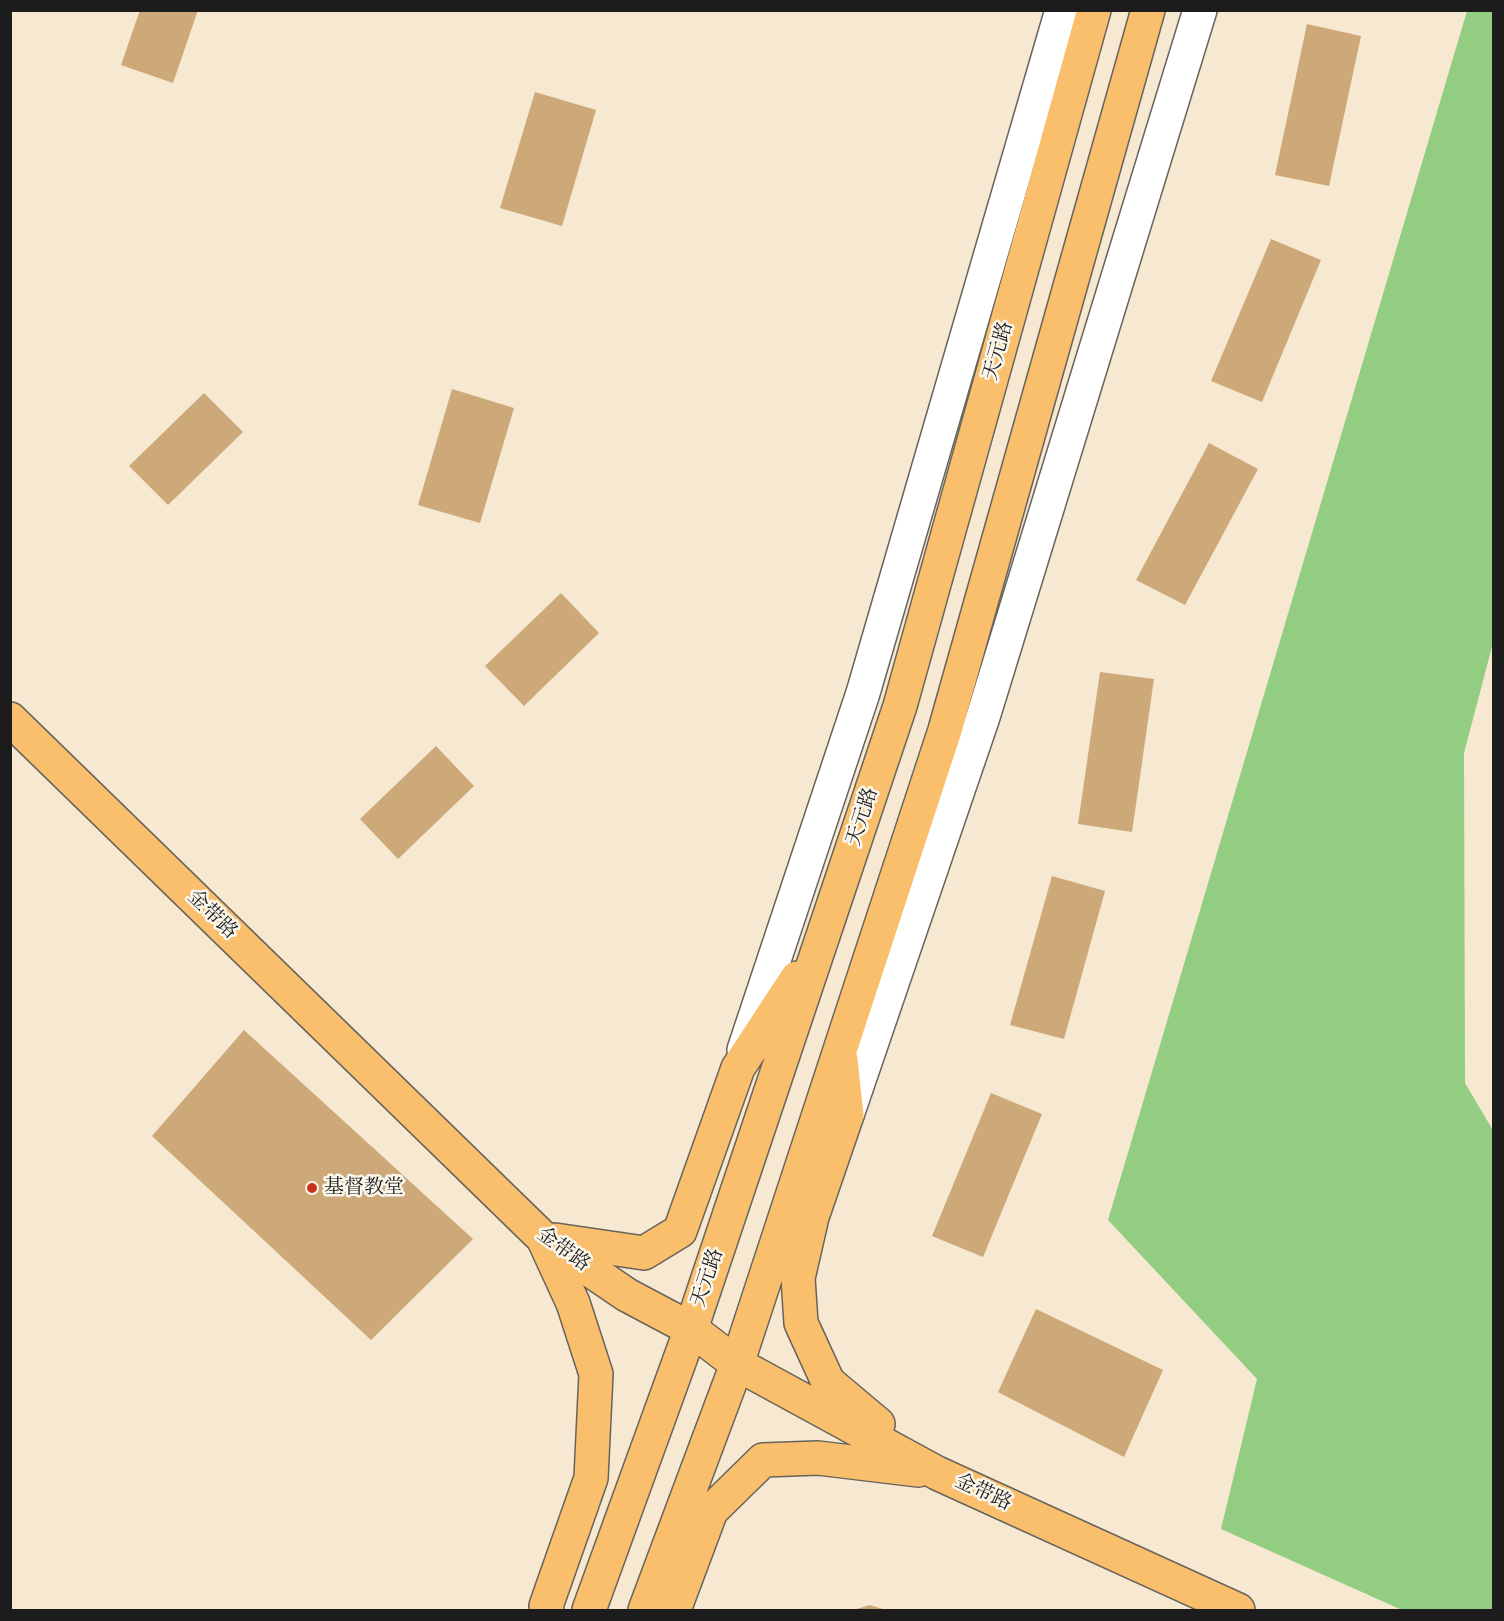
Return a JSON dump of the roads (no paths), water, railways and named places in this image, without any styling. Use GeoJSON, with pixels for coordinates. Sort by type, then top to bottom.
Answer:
{"type":"FeatureCollection","features":[{"type":"Feature","properties":{"kind":"main road","name":"天元路"},"geometry":{"type":"LineString","coordinates":[[589,1611],[691,1329],[900,706],[1094,10]]}},
{"type":"Feature","properties":{"kind":"main road"},"geometry":{"type":"LineString","coordinates":[[645,1611],[737,1364],[945,730],[1148,10]]}},
{"type":"Feature","properties":{"kind":"main road","name":"金带路"},"geometry":{"type":"LineString","coordinates":[[10,719],[543,1238],[627,1295],[691,1329],[737,1364],[938,1473],[1239,1611]]}},
{"type":"Feature","properties":{"kind":"main road"},"geometry":{"type":"LineString","coordinates":[[543,1238],[644,1253],[680,1231],[738,1068],[822,939]]}},
{"type":"Feature","properties":{"kind":"main road"},"geometry":{"type":"LineString","coordinates":[[840,1048],[847,1115],[812,1218],[798,1278],[801,1323],[828,1382],[938,1473]]}},
{"type":"Feature","properties":{"kind":"main road"},"geometry":{"type":"LineString","coordinates":[[543,1238],[573,1303],[596,1374],[591,1478],[546,1609]]}},
{"type":"Feature","properties":{"kind":"main road"},"geometry":{"type":"LineString","coordinates":[[674,1611],[711,1511],[764,1460],[818,1458],[938,1473]]}},
{"type":"Feature","properties":{"kind":"lane"},"geometry":{"type":"LineString","coordinates":[[738,1068],[863,693],[1062,10]]}},
{"type":"Feature","properties":{"kind":"lane"},"geometry":{"type":"LineString","coordinates":[[847,1115],[983,717],[1200,10]]}},
{"type":"Feature","properties":{"kind":"place","name":"基督教堂"},"geometry":{"type":"Point","coordinates":[312,1188]}}]}
